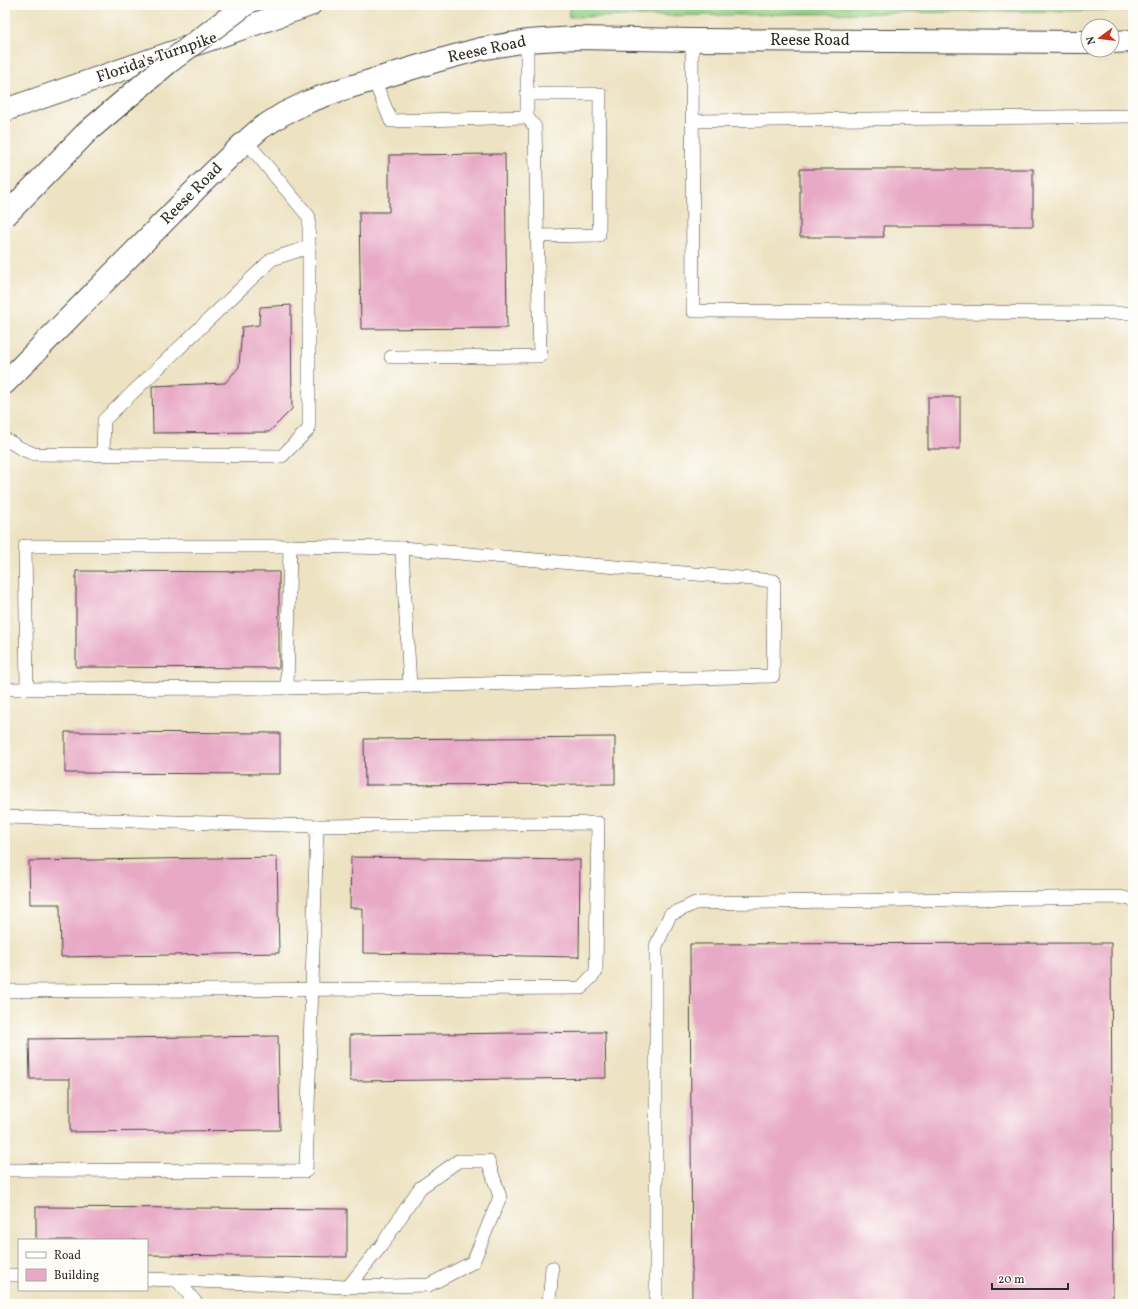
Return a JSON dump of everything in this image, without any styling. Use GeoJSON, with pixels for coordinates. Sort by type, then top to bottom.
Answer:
{"type":"FeatureCollection","features":[{"type":"Feature","properties":{"kind":"main road"},"geometry":{"type":"LineString","coordinates":[[5,216],[87,132],[168,63],[245,5]]}},
{"type":"Feature","properties":{"kind":"main road","name":"Florida's Turnpike"},"geometry":{"type":"LineString","coordinates":[[5,110],[310,5]]}},
{"type":"Feature","properties":{"kind":"main road","name":"Reese Road"},"geometry":{"type":"LineString","coordinates":[[5,383],[196,189],[246,141],[261,128],[283,114],[332,93],[480,49],[527,41],[575,38],[1080,42]]}},
{"type":"Feature","properties":{"kind":"main road"},"geometry":{"type":"LineString","coordinates":[[1120,42],[1133,42]]}},
{"type":"Feature","properties":{"kind":"lane"},"geometry":{"type":"LineString","coordinates":[[692,40],[693,311],[1133,313]]}},
{"type":"Feature","properties":{"kind":"lane"},"geometry":{"type":"LineString","coordinates":[[391,357],[540,356],[535,127],[527,117],[527,41]]}},
{"type":"Feature","properties":{"kind":"lane"},"geometry":{"type":"LineString","coordinates":[[374,80],[391,121],[527,117]]}},
{"type":"Feature","properties":{"kind":"lane"},"geometry":{"type":"LineString","coordinates":[[527,94],[600,94],[599,235],[538,236]]}},
{"type":"Feature","properties":{"kind":"lane"},"geometry":{"type":"LineString","coordinates":[[693,121],[1133,116]]}},
{"type":"Feature","properties":{"kind":"lane"},"geometry":{"type":"LineString","coordinates":[[5,439],[34,454],[282,456],[309,429],[309,217],[246,141]]}},
{"type":"Feature","properties":{"kind":"lane"},"geometry":{"type":"LineString","coordinates":[[103,455],[104,420],[272,259],[309,247]]}},
{"type":"Feature","properties":{"kind":"lane"},"geometry":{"type":"LineString","coordinates":[[5,689],[28,689],[287,688],[410,686],[773,676],[774,581],[402,548],[290,546],[25,546],[28,689]]}},
{"type":"Feature","properties":{"kind":"lane"},"geometry":{"type":"LineString","coordinates":[[287,688],[290,546]]}},
{"type":"Feature","properties":{"kind":"lane"},"geometry":{"type":"LineString","coordinates":[[402,548],[410,686]]}},
{"type":"Feature","properties":{"kind":"lane"},"geometry":{"type":"LineString","coordinates":[[5,817],[317,826],[598,823],[596,972],[581,988],[5,991]]}},
{"type":"Feature","properties":{"kind":"lane"},"geometry":{"type":"LineString","coordinates":[[5,1170],[306,1171],[317,826]]}},
{"type":"Feature","properties":{"kind":"lane"},"geometry":{"type":"LineString","coordinates":[[656,1304],[656,946],[670,915],[695,903],[1120,897],[1133,900]]}},
{"type":"Feature","properties":{"kind":"lane"},"geometry":{"type":"LineString","coordinates":[[148,1280],[348,1287],[429,1285],[473,1262],[500,1197],[488,1161],[458,1161],[420,1188],[381,1246],[348,1287]]}},
{"type":"Feature","properties":{"kind":"lane"},"geometry":{"type":"LineString","coordinates":[[550,1304],[552,1268]]}},
{"type":"Feature","properties":{"kind":"lane"},"geometry":{"type":"LineString","coordinates":[[5,1275],[18,1275]]}},
{"type":"Feature","properties":{"kind":"lane"},"geometry":{"type":"LineString","coordinates":[[177,1280],[197,1304]]}},
{"type":"Feature","properties":{"kind":"green space"},"geometry":{"type":"Polygon","coordinates":[[[570,5],[1133,5],[1133,10],[568,17],[570,5]]]}},
{"type":"Feature","properties":{"kind":"building"},"geometry":{"type":"Polygon","coordinates":[[[505,154],[507,328],[361,329],[359,212],[389,212],[389,155],[505,154]]]}},
{"type":"Feature","properties":{"kind":"building"},"geometry":{"type":"Polygon","coordinates":[[[800,169],[1033,169],[1033,226],[883,226],[884,237],[800,237],[800,169]]]}},
{"type":"Feature","properties":{"kind":"building"},"geometry":{"type":"Polygon","coordinates":[[[291,305],[292,409],[269,432],[153,433],[152,386],[225,383],[239,367],[242,327],[259,325],[260,307],[291,305]]]}},
{"type":"Feature","properties":{"kind":"building"},"geometry":{"type":"Polygon","coordinates":[[[928,397],[960,397],[960,449],[928,449],[928,397]]]}},
{"type":"Feature","properties":{"kind":"building"},"geometry":{"type":"Polygon","coordinates":[[[76,571],[279,572],[279,668],[76,667],[76,571]]]}},
{"type":"Feature","properties":{"kind":"building"},"geometry":{"type":"Polygon","coordinates":[[[65,732],[280,733],[280,774],[65,773],[65,732]]]}},
{"type":"Feature","properties":{"kind":"building"},"geometry":{"type":"Polygon","coordinates":[[[615,737],[615,784],[365,785],[364,739],[615,737]]]}},
{"type":"Feature","properties":{"kind":"building"},"geometry":{"type":"Polygon","coordinates":[[[277,857],[279,953],[61,957],[60,904],[30,904],[29,861],[277,857]]]}},
{"type":"Feature","properties":{"kind":"building"},"geometry":{"type":"Polygon","coordinates":[[[351,857],[580,860],[579,957],[363,953],[363,908],[350,908],[351,857]]]}},
{"type":"Feature","properties":{"kind":"building"},"geometry":{"type":"Polygon","coordinates":[[[1111,943],[1113,1304],[692,1304],[690,944],[1111,943]]]}},
{"type":"Feature","properties":{"kind":"building"},"geometry":{"type":"Polygon","coordinates":[[[605,1032],[606,1078],[350,1081],[350,1035],[605,1032]]]}},
{"type":"Feature","properties":{"kind":"building"},"geometry":{"type":"Polygon","coordinates":[[[278,1036],[280,1130],[70,1132],[70,1079],[30,1079],[29,1039],[278,1036]]]}},
{"type":"Feature","properties":{"kind":"building"},"geometry":{"type":"Polygon","coordinates":[[[36,1207],[347,1209],[347,1257],[148,1255],[148,1239],[36,1239],[36,1207]]]}}]}
